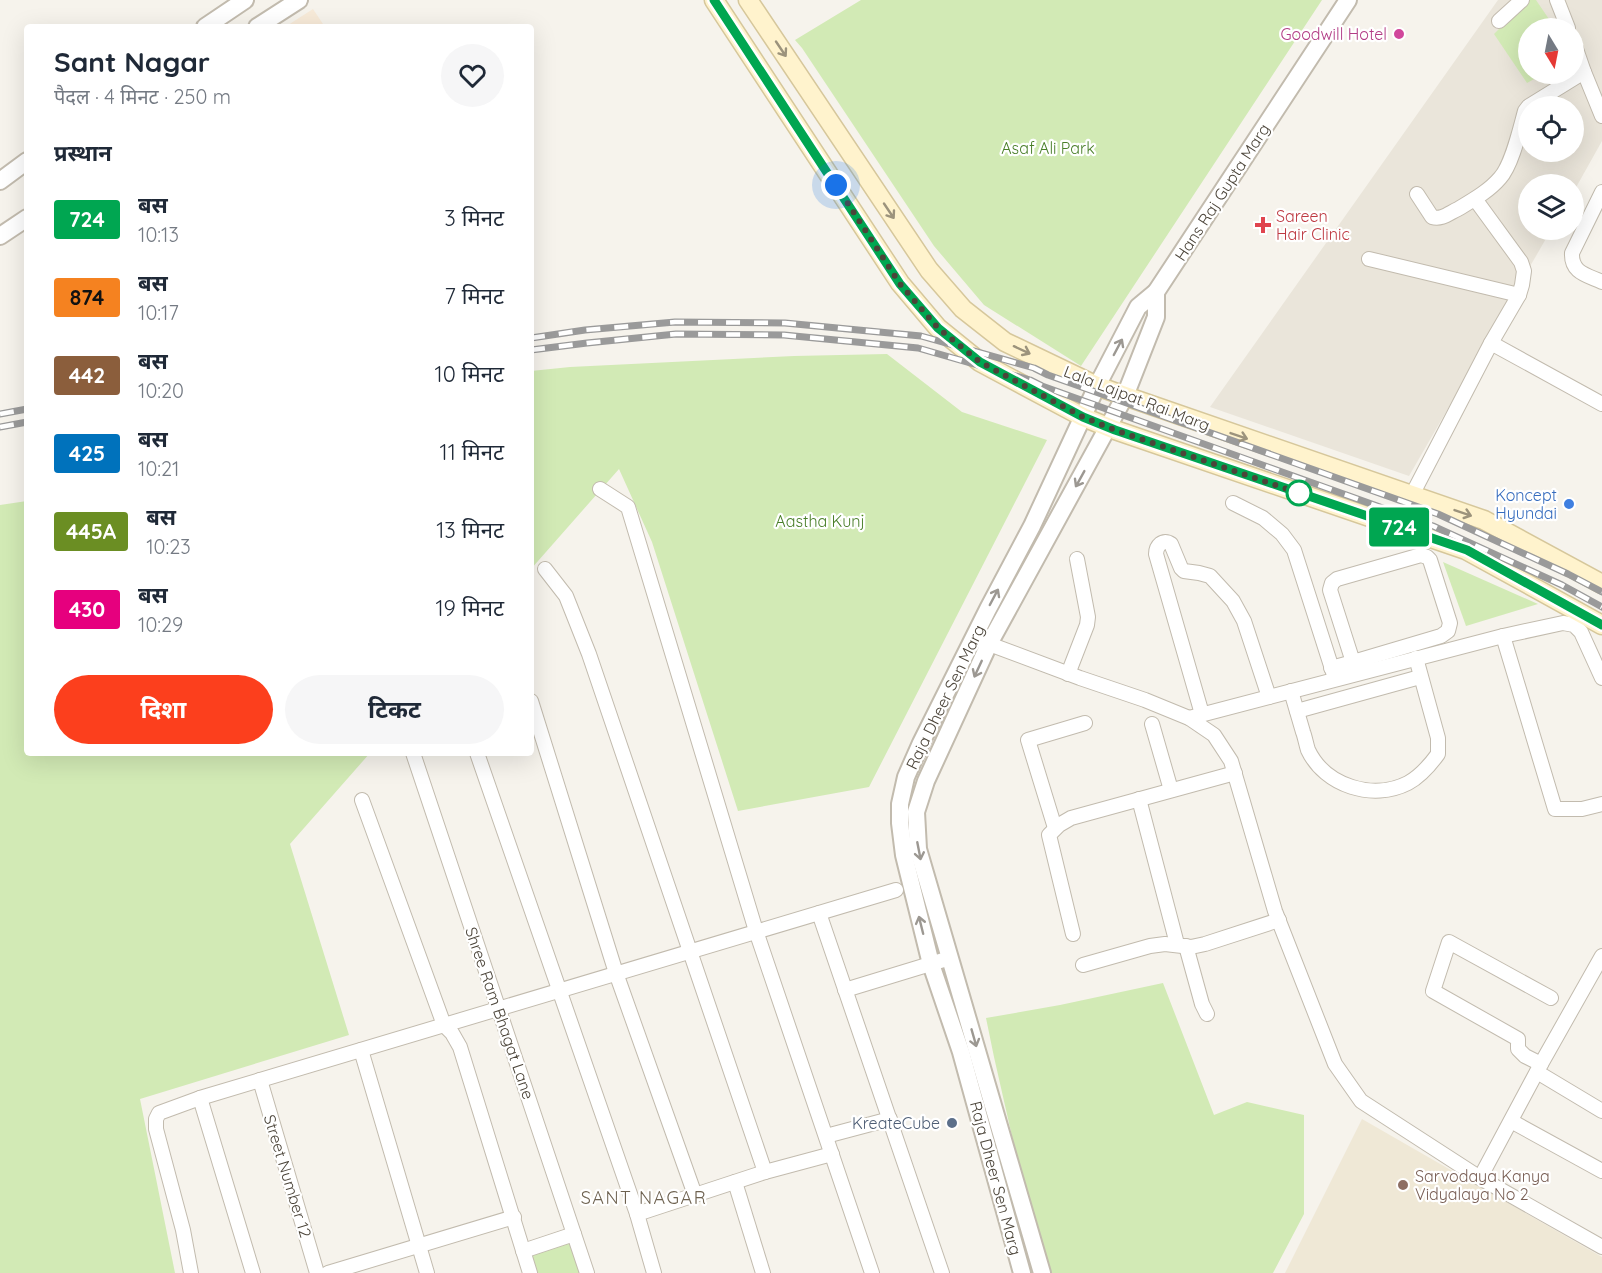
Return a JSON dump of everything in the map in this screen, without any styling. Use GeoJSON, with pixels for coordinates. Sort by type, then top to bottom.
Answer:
{"type":"FeatureCollection","features":[{"type":"Feature","properties":{"kind":"main road","name":"Lala Lajpat Rai Marg"},"geometry":{"type":"LineString","coordinates":[[714,0],[900,284],[938,328],[980,362],[1108,428],[1467,550],[1602,625]]}},
{"type":"Feature","properties":{"kind":"main road","name":"Lala Lajpat Rai Marg"},"geometry":{"type":"LineString","coordinates":[[748,0],[929,270],[963,309],[1005,342],[1097,386],[1484,520],[1602,584]]}},
{"type":"Feature","properties":{"kind":"street"},"geometry":{"type":"LineString","coordinates":[[209,24],[245,0]]}},
{"type":"Feature","properties":{"kind":"street"},"geometry":{"type":"LineString","coordinates":[[262,24],[298,0]]}},
{"type":"Feature","properties":{"kind":"street","name":"Hans Raj Gupta Marg"},"geometry":{"type":"LineString","coordinates":[[1125,396],[1155,316],[1156,292],[1348,0]]}},
{"type":"Feature","properties":{"kind":"street"},"geometry":{"type":"LineString","coordinates":[[1499,21],[1522,0]]}},
{"type":"Feature","properties":{"kind":"street"},"geometry":{"type":"LineString","coordinates":[[1557,0],[1564,18]]}},
{"type":"Feature","properties":{"kind":"street"},"geometry":{"type":"LineString","coordinates":[[1584,72],[1602,116]]}},
{"type":"Feature","properties":{"kind":"street"},"geometry":{"type":"LineString","coordinates":[[1546,96],[1565,84]]}},
{"type":"Feature","properties":{"kind":"street"},"geometry":{"type":"LineString","coordinates":[[1417,194],[1435,218],[1442,218],[1475,199],[1502,177],[1518,133]]}},
{"type":"Feature","properties":{"kind":"street"},"geometry":{"type":"LineString","coordinates":[[0,181],[24,163]]}},
{"type":"Feature","properties":{"kind":"street"},"geometry":{"type":"LineString","coordinates":[[1602,192],[1572,254],[1572,262],[1580,272],[1602,282]]}},
{"type":"Feature","properties":{"kind":"street"},"geometry":{"type":"LineString","coordinates":[[1412,495],[1491,343],[1519,295],[1522,285],[1524,271],[1521,262],[1475,199]]}},
{"type":"Feature","properties":{"kind":"street"},"geometry":{"type":"LineString","coordinates":[[0,236],[24,220]]}},
{"type":"Feature","properties":{"kind":"street"},"geometry":{"type":"LineString","coordinates":[[1369,259],[1519,295]]}},
{"type":"Feature","properties":{"kind":"street","name":"Raja Dheer Sen Marg"},"geometry":{"type":"LineString","coordinates":[[1042,1273],[918,849],[916,812],[981,641],[1032,526],[1097,386],[1138,307],[1156,292]]}},
{"type":"Feature","properties":{"kind":"street"},"geometry":{"type":"LineString","coordinates":[[1491,343],[1602,404]]}},
{"type":"Feature","properties":{"kind":"street","name":"Raja Dheer Sen Marg"},"geometry":{"type":"LineString","coordinates":[[1022,1273],[962,1053],[931,964],[904,855],[900,804],[906,777],[921,743],[1125,396]]}},
{"type":"Feature","properties":{"kind":"street"},"geometry":{"type":"LineString","coordinates":[[600,489],[628,507],[756,932],[872,1273]]}},
{"type":"Feature","properties":{"kind":"street"},"geometry":{"type":"LineString","coordinates":[[1233,503],[1263,518],[1282,534],[1294,550],[1333,674]]}},
{"type":"Feature","properties":{"kind":"street"},"geometry":{"type":"LineString","coordinates":[[1196,716],[1156,554],[1158,544],[1166,542],[1171,544],[1184,571],[1210,576],[1233,601],[1244,621],[1269,697]]}},
{"type":"Feature","properties":{"kind":"street"},"geometry":{"type":"LineString","coordinates":[[1196,716],[1291,692],[1333,674],[1353,662],[1442,636],[1448,631],[1450,622],[1430,560],[1427,557],[1421,555],[1337,579],[1332,584],[1330,590],[1353,662]]}},
{"type":"Feature","properties":{"kind":"street"},"geometry":{"type":"LineString","coordinates":[[1068,674],[1088,617],[1077,559]]}},
{"type":"Feature","properties":{"kind":"street"},"geometry":{"type":"LineString","coordinates":[[545,569],[566,596],[590,654],[765,1172]]}},
{"type":"Feature","properties":{"kind":"street"},"geometry":{"type":"LineString","coordinates":[[1333,674],[1416,658],[1563,623],[1574,625],[1581,632],[1602,678]]}},
{"type":"Feature","properties":{"kind":"street"},"geometry":{"type":"LineString","coordinates":[[1503,636],[1555,809],[1582,809],[1602,804]]}},
{"type":"Feature","properties":{"kind":"street"},"geometry":{"type":"LineString","coordinates":[[981,641],[1068,674],[1196,716],[1214,735],[1231,761],[1279,920],[1335,1064],[1361,1101],[1480,1178],[1602,1247]]}},
{"type":"Feature","properties":{"kind":"street"},"geometry":{"type":"LineString","coordinates":[[1291,692],[1308,750],[1317,764],[1332,779],[1345,785],[1382,791],[1408,783],[1427,768],[1438,754],[1437,738],[1416,658]]}},
{"type":"Feature","properties":{"kind":"street"},"geometry":{"type":"LineString","coordinates":[[1297,711],[1420,677]]}},
{"type":"Feature","properties":{"kind":"street"},"geometry":{"type":"LineString","coordinates":[[534,711],[616,973],[695,1195]]}},
{"type":"Feature","properties":{"kind":"street"},"geometry":{"type":"LineString","coordinates":[[1055,828],[1028,740],[1084,723]]}},
{"type":"Feature","properties":{"kind":"street"},"geometry":{"type":"LineString","coordinates":[[1152,724],[1171,790]]}},
{"type":"Feature","properties":{"kind":"street","name":"Shree Ram Bhagat Lane"},"geometry":{"type":"LineString","coordinates":[[413,756],[587,1273]]}},
{"type":"Feature","properties":{"kind":"street"},"geometry":{"type":"LineString","coordinates":[[478,756],[637,1214],[654,1273]]}},
{"type":"Feature","properties":{"kind":"street"},"geometry":{"type":"LineString","coordinates":[[1073,934],[1049,835],[1055,828],[1071,818],[1235,773]]}},
{"type":"Feature","properties":{"kind":"street"},"geometry":{"type":"LineString","coordinates":[[1139,799],[1181,945],[1207,1014]]}},
{"type":"Feature","properties":{"kind":"street"},"geometry":{"type":"LineString","coordinates":[[362,800],[444,1025],[460,1047],[530,1273]]}},
{"type":"Feature","properties":{"kind":"street"},"geometry":{"type":"LineString","coordinates":[[191,1273],[183,1230],[156,1129],[156,1119],[159,1113],[200,1098],[896,890]]}},
{"type":"Feature","properties":{"kind":"street"},"geometry":{"type":"LineString","coordinates":[[819,913],[942,1273]]}},
{"type":"Feature","properties":{"kind":"street"},"geometry":{"type":"LineString","coordinates":[[1083,965],[1150,946],[1191,947],[1205,944],[1279,920]]}},
{"type":"Feature","properties":{"kind":"street"},"geometry":{"type":"LineString","coordinates":[[1551,998],[1449,942],[1433,991],[1518,1039],[1518,1049],[1525,1056],[1602,1111]]}},
{"type":"Feature","properties":{"kind":"street"},"geometry":{"type":"LineString","coordinates":[[1480,1178],[1602,956]]}},
{"type":"Feature","properties":{"kind":"street"},"geometry":{"type":"LineString","coordinates":[[845,990],[950,958]]}},
{"type":"Feature","properties":{"kind":"street"},"geometry":{"type":"LineString","coordinates":[[361,1050],[427,1273]]}},
{"type":"Feature","properties":{"kind":"street","name":"Street Number 12"},"geometry":{"type":"LineString","coordinates":[[260,1080],[317,1273]]}},
{"type":"Feature","properties":{"kind":"street"},"geometry":{"type":"LineString","coordinates":[[200,1098],[253,1273]]}},
{"type":"Feature","properties":{"kind":"street"},"geometry":{"type":"LineString","coordinates":[[826,1136],[890,1119]]}},
{"type":"Feature","properties":{"kind":"street"},"geometry":{"type":"LineString","coordinates":[[1511,1121],[1602,1171]]}},
{"type":"Feature","properties":{"kind":"street"},"geometry":{"type":"LineString","coordinates":[[637,1214],[765,1172],[832,1154]]}},
{"type":"Feature","properties":{"kind":"street"},"geometry":{"type":"LineString","coordinates":[[735,1182],[763,1273]]}},
{"type":"Feature","properties":{"kind":"street"},"geometry":{"type":"LineString","coordinates":[[328,1273],[514,1216]]}},
{"type":"Feature","properties":{"kind":"street"},"geometry":{"type":"LineString","coordinates":[[524,1251],[574,1234]]}},
{"type":"Feature","properties":{"kind":"street"},"geometry":{"type":"LineString","coordinates":[[375,1258],[380,1273]]}},
{"type":"Feature","properties":{"kind":"shaded area"},"geometry":{"type":"Polygon","coordinates":[[[1498,0],[1602,0],[1602,141],[1584,174],[1518,174],[1518,240],[1545,240],[1409,476],[1210,407],[1498,0]]]}},
{"type":"Feature","properties":{"kind":"shaded area"},"geometry":{"type":"Polygon","coordinates":[[[313,9],[323,24],[290,24],[313,9]]]}},
{"type":"Feature","properties":{"kind":"shaded area","name":"Sarvodaya Kanya Vidyalaya No 2"},"geometry":{"type":"Polygon","coordinates":[[[1362,1119],[1602,1257],[1602,1273],[1285,1273],[1362,1119]]]}},
{"type":"Feature","properties":{"kind":"green space","name":"Asaf Ali Park"},"geometry":{"type":"Polygon","coordinates":[[[861,0],[1322,0],[1081,366],[984,305],[934,246],[795,40],[861,0]]]}},
{"type":"Feature","properties":{"kind":"green space"},"geometry":{"type":"Polygon","coordinates":[[[1528,0],[1536,0],[1548,18],[1518,18],[1518,70],[1494,34],[1528,0]]]}},
{"type":"Feature","properties":{"kind":"green space","name":"Aastha Kunj"},"geometry":{"type":"Polygon","coordinates":[[[887,354],[962,412],[1047,440],[869,787],[738,811],[652,542],[619,469],[534,566],[534,371],[794,356],[887,354]]]}},
{"type":"Feature","properties":{"kind":"green space"},"geometry":{"type":"Polygon","coordinates":[[[24,501],[24,756],[367,756],[290,844],[349,1035],[140,1099],[175,1273],[0,1273],[0,505],[24,501]]]}},
{"type":"Feature","properties":{"kind":"green space"},"geometry":{"type":"Polygon","coordinates":[[[1443,562],[1538,604],[1466,626],[1443,562]]]}},
{"type":"Feature","properties":{"kind":"green space"},"geometry":{"type":"Polygon","coordinates":[[[1163,983],[1214,1115],[1247,1102],[1304,1115],[1304,1214],[1273,1273],[1043,1273],[986,1018],[1163,983]]]}},
{"type":"Feature","properties":{"kind":"green space"},"geometry":{"type":"Polygon","coordinates":[[[574,1234],[587,1273],[534,1273],[528,1250],[574,1234]]]}},
{"type":"Feature","properties":{"kind":"railway"},"geometry":{"type":"LineString","coordinates":[[534,338],[585,330],[675,322],[785,323],[921,336],[1034,368],[1048,375],[1438,514],[1602,592]]}},
{"type":"Feature","properties":{"kind":"railway"},"geometry":{"type":"LineString","coordinates":[[534,350],[676,334],[784,335],[918,348],[1030,380],[1433,526],[1562,585],[1602,607]]}},
{"type":"Feature","properties":{"kind":"railway"},"geometry":{"type":"LineString","coordinates":[[0,414],[24,410]]}},
{"type":"Feature","properties":{"kind":"railway"},"geometry":{"type":"LineString","coordinates":[[0,427],[24,423]]}},
{"type":"Feature","properties":{"kind":"bus line","name":"724"},"geometry":{"type":"LineString","coordinates":[[714,0],[900,284],[938,328],[980,362],[1083,417],[1115,430],[1467,550],[1602,625]]}},
{"type":"Feature","properties":{"kind":"place","name":"Goodwill Hotel"},"geometry":{"type":"Point","coordinates":[1399,34]}},
{"type":"Feature","properties":{"kind":"place","name":"Sareen Hair Clinic"},"geometry":{"type":"Point","coordinates":[1263,225]}},
{"type":"Feature","properties":{"kind":"place","name":"Koncept Hyundai"},"geometry":{"type":"Point","coordinates":[1569,504]}},
{"type":"Feature","properties":{"kind":"place","name":"KreateCube"},"geometry":{"type":"Point","coordinates":[952,1123]}},
{"type":"Feature","properties":{"kind":"place","name":"Sarvodaya Kanya Vidyalaya No 2"},"geometry":{"type":"Point","coordinates":[1403,1185]}},
{"type":"Feature","properties":{"kind":"district","name":"SANT NAGAR"},"geometry":{"type":"Point","coordinates":[644,1197]}},
{"type":"Feature","properties":{"kind":"route"},"geometry":{"type":"LineString","coordinates":[[836,185],[900,284],[938,328],[980,362],[1083,417],[1299,493]]}}]}
